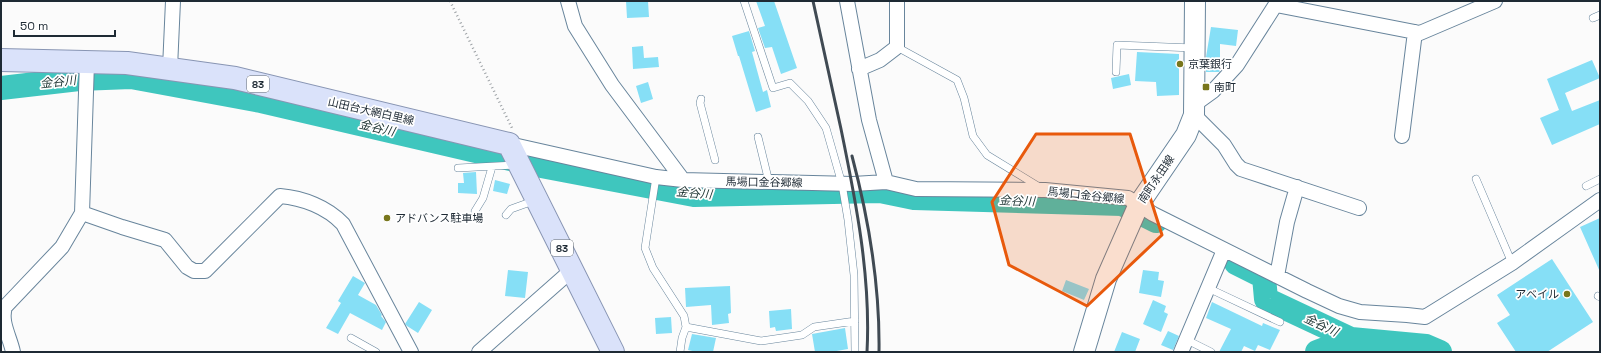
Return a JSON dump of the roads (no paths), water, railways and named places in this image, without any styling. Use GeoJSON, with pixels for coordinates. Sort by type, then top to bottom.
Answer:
{"type":"FeatureCollection","features":[{"type":"Feature","properties":{"kind":"main road","name":"山田台大網白里線"},"geometry":{"type":"LineString","coordinates":[[1,60],[127,63],[236,78],[510,144]]}},
{"type":"Feature","properties":{"kind":"main road","name":"83"},"geometry":{"type":"LineString","coordinates":[[510,144],[613,352]]}},
{"type":"Feature","properties":{"kind":"street"},"geometry":{"type":"LineString","coordinates":[[170,68],[173,1]]}},
{"type":"Feature","properties":{"kind":"street"},"geometry":{"type":"LineString","coordinates":[[568,1],[575,26],[612,85],[683,180]]}},
{"type":"Feature","properties":{"kind":"street"},"geometry":{"type":"LineString","coordinates":[[847,1],[869,120],[886,182]]}},
{"type":"Feature","properties":{"kind":"street"},"geometry":{"type":"LineString","coordinates":[[859,69],[880,60],[897,47],[897,1]]}},
{"type":"Feature","properties":{"kind":"street","name":"南町永田線"},"geometry":{"type":"LineString","coordinates":[[1084,352],[1106,279],[1139,204],[1186,135],[1194,110],[1195,1]]}},
{"type":"Feature","properties":{"kind":"street"},"geometry":{"type":"LineString","coordinates":[[1359,208],[1240,169],[1224,145],[1194,110],[1236,65],[1277,3],[1420,32],[1495,1]]}},
{"type":"Feature","properties":{"kind":"street"},"geometry":{"type":"LineString","coordinates":[[1402,136],[1415,32]]}},
{"type":"Feature","properties":{"kind":"street"},"geometry":{"type":"LineString","coordinates":[[13,352],[3,324],[2,312],[5,306],[62,247],[82,213],[87,62]]}},
{"type":"Feature","properties":{"kind":"street","name":"馬場口金谷郷線"},"geometry":{"type":"LineString","coordinates":[[510,144],[656,177],[683,180],[842,184],[886,182],[916,189],[1045,190],[1128,198],[1153,214],[1224,250],[1339,306],[1360,312],[1407,315],[1425,318],[1512,263]]}},
{"type":"Feature","properties":{"kind":"street"},"geometry":{"type":"LineString","coordinates":[[1277,276],[1287,222],[1297,187]]}},
{"type":"Feature","properties":{"kind":"street"},"geometry":{"type":"LineString","coordinates":[[82,213],[165,240],[187,267],[194,271],[205,271],[280,196],[318,205],[337,217],[343,224],[411,352]]}},
{"type":"Feature","properties":{"kind":"street"},"geometry":{"type":"LineString","coordinates":[[1512,263],[1600,200]]}},
{"type":"Feature","properties":{"kind":"street"},"geometry":{"type":"LineString","coordinates":[[1184,346],[1224,250]]}},
{"type":"Feature","properties":{"kind":"street"},"geometry":{"type":"LineString","coordinates":[[479,352],[573,269]]}},
{"type":"Feature","properties":{"kind":"lane"},"geometry":{"type":"LineString","coordinates":[[744,1],[772,88],[790,83],[808,101],[826,128],[842,184],[848,220],[854,275],[855,352]]}},
{"type":"Feature","properties":{"kind":"lane"},"geometry":{"type":"LineString","coordinates":[[1116,72],[1117,45],[1194,48]]}},
{"type":"Feature","properties":{"kind":"lane"},"geometry":{"type":"LineString","coordinates":[[897,47],[957,80],[964,98],[973,136],[987,156],[1045,190]]}},
{"type":"Feature","properties":{"kind":"lane"},"geometry":{"type":"LineString","coordinates":[[701,99],[700,103],[716,160]]}},
{"type":"Feature","properties":{"kind":"lane"},"geometry":{"type":"LineString","coordinates":[[758,137],[769,182]]}},
{"type":"Feature","properties":{"kind":"lane"},"geometry":{"type":"LineString","coordinates":[[458,168],[520,165]]}},
{"type":"Feature","properties":{"kind":"lane"},"geometry":{"type":"LineString","coordinates":[[475,211],[484,198],[492,167]]}},
{"type":"Feature","properties":{"kind":"lane"},"geometry":{"type":"LineString","coordinates":[[656,177],[645,248],[653,268],[684,316],[686,327],[680,352]]}},
{"type":"Feature","properties":{"kind":"lane"},"geometry":{"type":"LineString","coordinates":[[1476,179],[1512,263]]}},
{"type":"Feature","properties":{"kind":"lane"},"geometry":{"type":"LineString","coordinates":[[1586,186],[1600,179]]}},
{"type":"Feature","properties":{"kind":"lane"},"geometry":{"type":"LineString","coordinates":[[506,215],[511,210],[538,200]]}},
{"type":"Feature","properties":{"kind":"lane"},"geometry":{"type":"LineString","coordinates":[[1208,288],[1280,322]]}},
{"type":"Feature","properties":{"kind":"lane"},"geometry":{"type":"LineString","coordinates":[[686,327],[761,342],[802,335],[814,327],[855,321]]}},
{"type":"Feature","properties":{"kind":"lane"},"geometry":{"type":"LineString","coordinates":[[351,338],[376,352]]}},
{"type":"Feature","properties":{"kind":"lane"},"geometry":{"type":"LineString","coordinates":[[1184,346],[1211,352]]}},
{"type":"Feature","properties":{"kind":"waterway","name":"金谷川"},"geometry":{"type":"LineString","coordinates":[[1,88],[79,79],[131,77],[261,101],[536,165],[694,195],[880,191],[914,198],[1122,204],[1156,221]]}},
{"type":"Feature","properties":{"kind":"waterway","name":"金谷川"},"geometry":{"type":"LineString","coordinates":[[1236,263],[1264,277],[1266,299],[1351,339]]}},
{"type":"Feature","properties":{"kind":"waterway"},"geometry":{"type":"LineString","coordinates":[[1317,352],[1351,339],[1426,346],[1440,352]]}},
{"type":"Feature","properties":{"kind":"railway"},"geometry":{"type":"LineString","coordinates":[[813,1],[841,129],[857,212],[867,296],[867,352]]}},
{"type":"Feature","properties":{"kind":"railway"},"geometry":{"type":"LineString","coordinates":[[852,156],[864,204],[872,253],[878,303],[879,352]]}},
{"type":"Feature","properties":{"kind":"place","name":"京葉銀行"},"geometry":{"type":"Point","coordinates":[1180,64]}},
{"type":"Feature","properties":{"kind":"place","name":"南町"},"geometry":{"type":"Point","coordinates":[1206,87]}},
{"type":"Feature","properties":{"kind":"place","name":"アドバンス駐車場"},"geometry":{"type":"Point","coordinates":[387,218]}},
{"type":"Feature","properties":{"kind":"place","name":"アベイル"},"geometry":{"type":"Point","coordinates":[1567,294]}}]}
